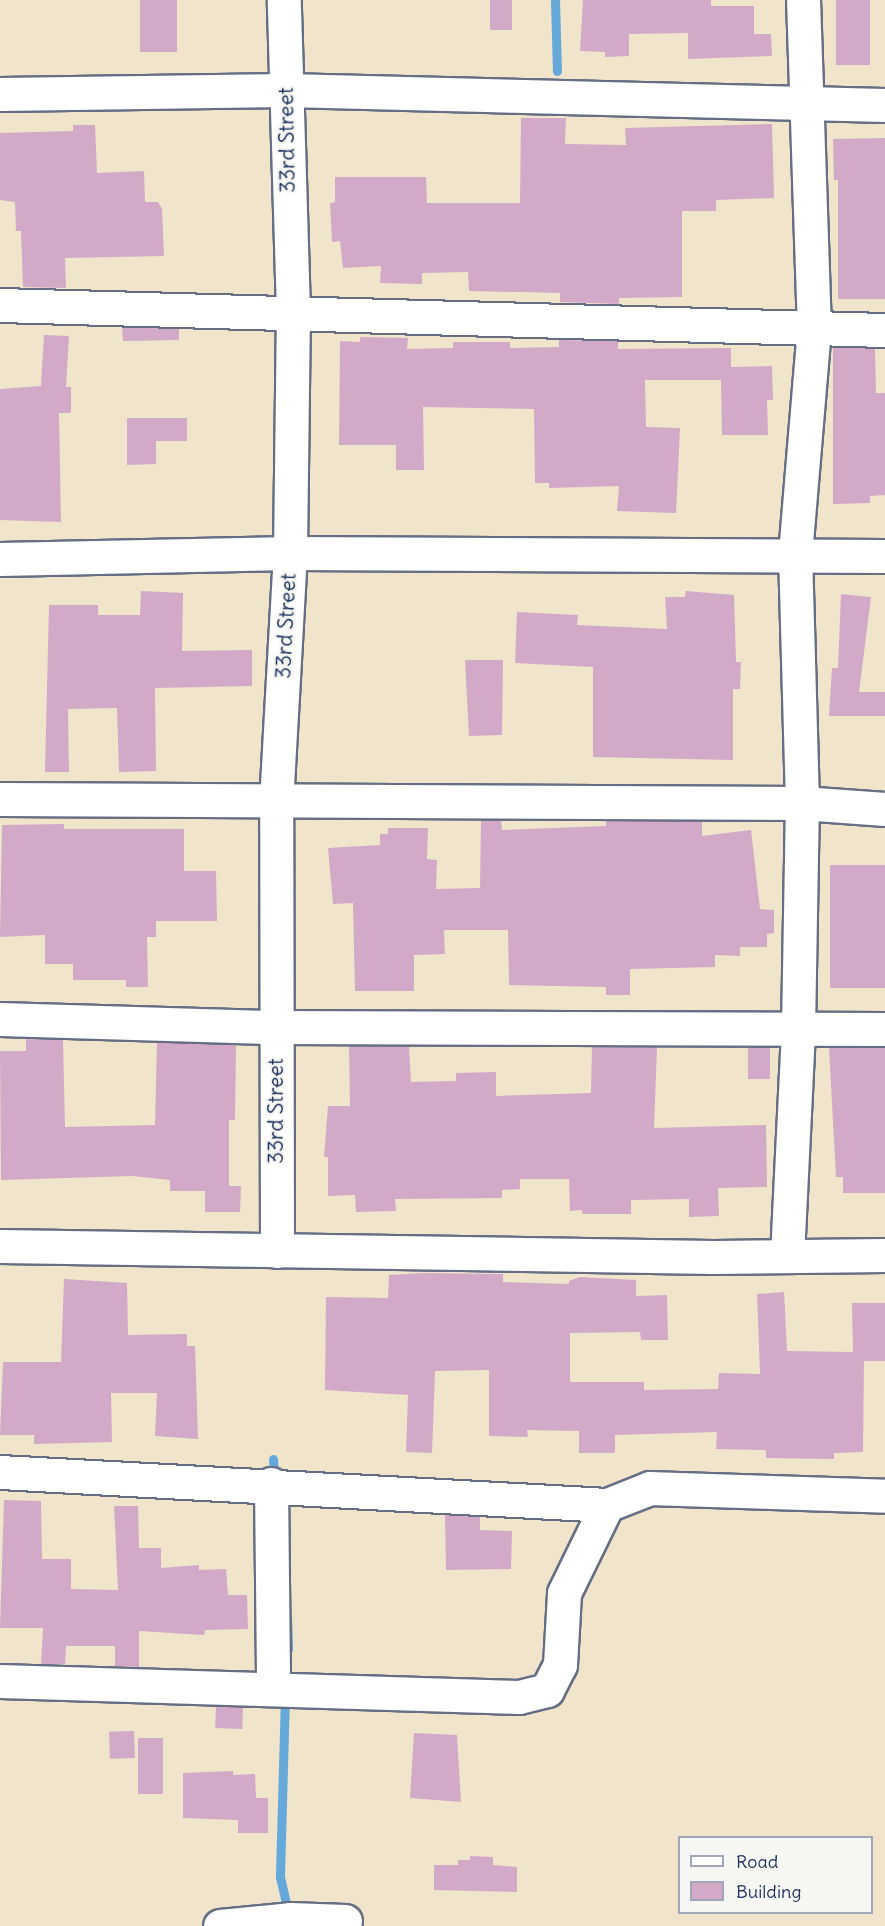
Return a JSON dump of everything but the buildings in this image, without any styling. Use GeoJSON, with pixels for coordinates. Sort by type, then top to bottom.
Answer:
{"type":"FeatureCollection","features":[{"type":"Feature","properties":{"kind":"street","name":"33rd Street"},"geometry":{"type":"LineString","coordinates":[[278,1251],[276,803],[290,553],[293,312],[284,0]]}},
{"type":"Feature","properties":{"kind":"street"},"geometry":{"type":"LineString","coordinates":[[787,1256],[798,1029],[802,803],[795,554],[814,330],[804,102],[803,0]]}},
{"type":"Feature","properties":{"kind":"street"},"geometry":{"type":"LineString","coordinates":[[0,94],[286,90],[885,105]]}},
{"type":"Feature","properties":{"kind":"street"},"geometry":{"type":"LineString","coordinates":[[0,305],[293,312],[814,330],[885,330]]}},
{"type":"Feature","properties":{"kind":"street"},"geometry":{"type":"LineString","coordinates":[[0,559],[290,553],[885,556]]}},
{"type":"Feature","properties":{"kind":"street"},"geometry":{"type":"LineString","coordinates":[[0,799],[276,803],[802,803],[885,809]]}},
{"type":"Feature","properties":{"kind":"street"},"geometry":{"type":"LineString","coordinates":[[0,1019],[276,1027],[885,1029]]}},
{"type":"Feature","properties":{"kind":"street"},"geometry":{"type":"LineString","coordinates":[[0,1246],[278,1251],[885,1256]]}},
{"type":"Feature","properties":{"kind":"street"},"geometry":{"type":"LineString","coordinates":[[0,1472],[271,1484],[607,1505],[650,1488],[885,1496]]}},
{"type":"Feature","properties":{"kind":"street"},"geometry":{"type":"LineString","coordinates":[[271,1484],[273,1687]]}},
{"type":"Feature","properties":{"kind":"street"},"geometry":{"type":"LineString","coordinates":[[0,1681],[273,1687],[519,1697],[547,1690],[560,1665],[564,1593],[607,1505]]}},
{"type":"Feature","properties":{"kind":"street"},"geometry":{"type":"LineString","coordinates":[[220,1926],[290,1919],[345,1921]]}},
{"type":"Feature","properties":{"kind":"waterway"},"geometry":{"type":"LineString","coordinates":[[555,0],[557,71]]}},
{"type":"Feature","properties":{"kind":"waterway"},"geometry":{"type":"LineString","coordinates":[[273,1459],[274,1479]]}},
{"type":"Feature","properties":{"kind":"waterway"},"geometry":{"type":"LineString","coordinates":[[287,1618],[288,1649]]}},
{"type":"Feature","properties":{"kind":"waterway"},"geometry":{"type":"LineString","coordinates":[[285,1696],[280,1877],[289,1915]]}}]}
